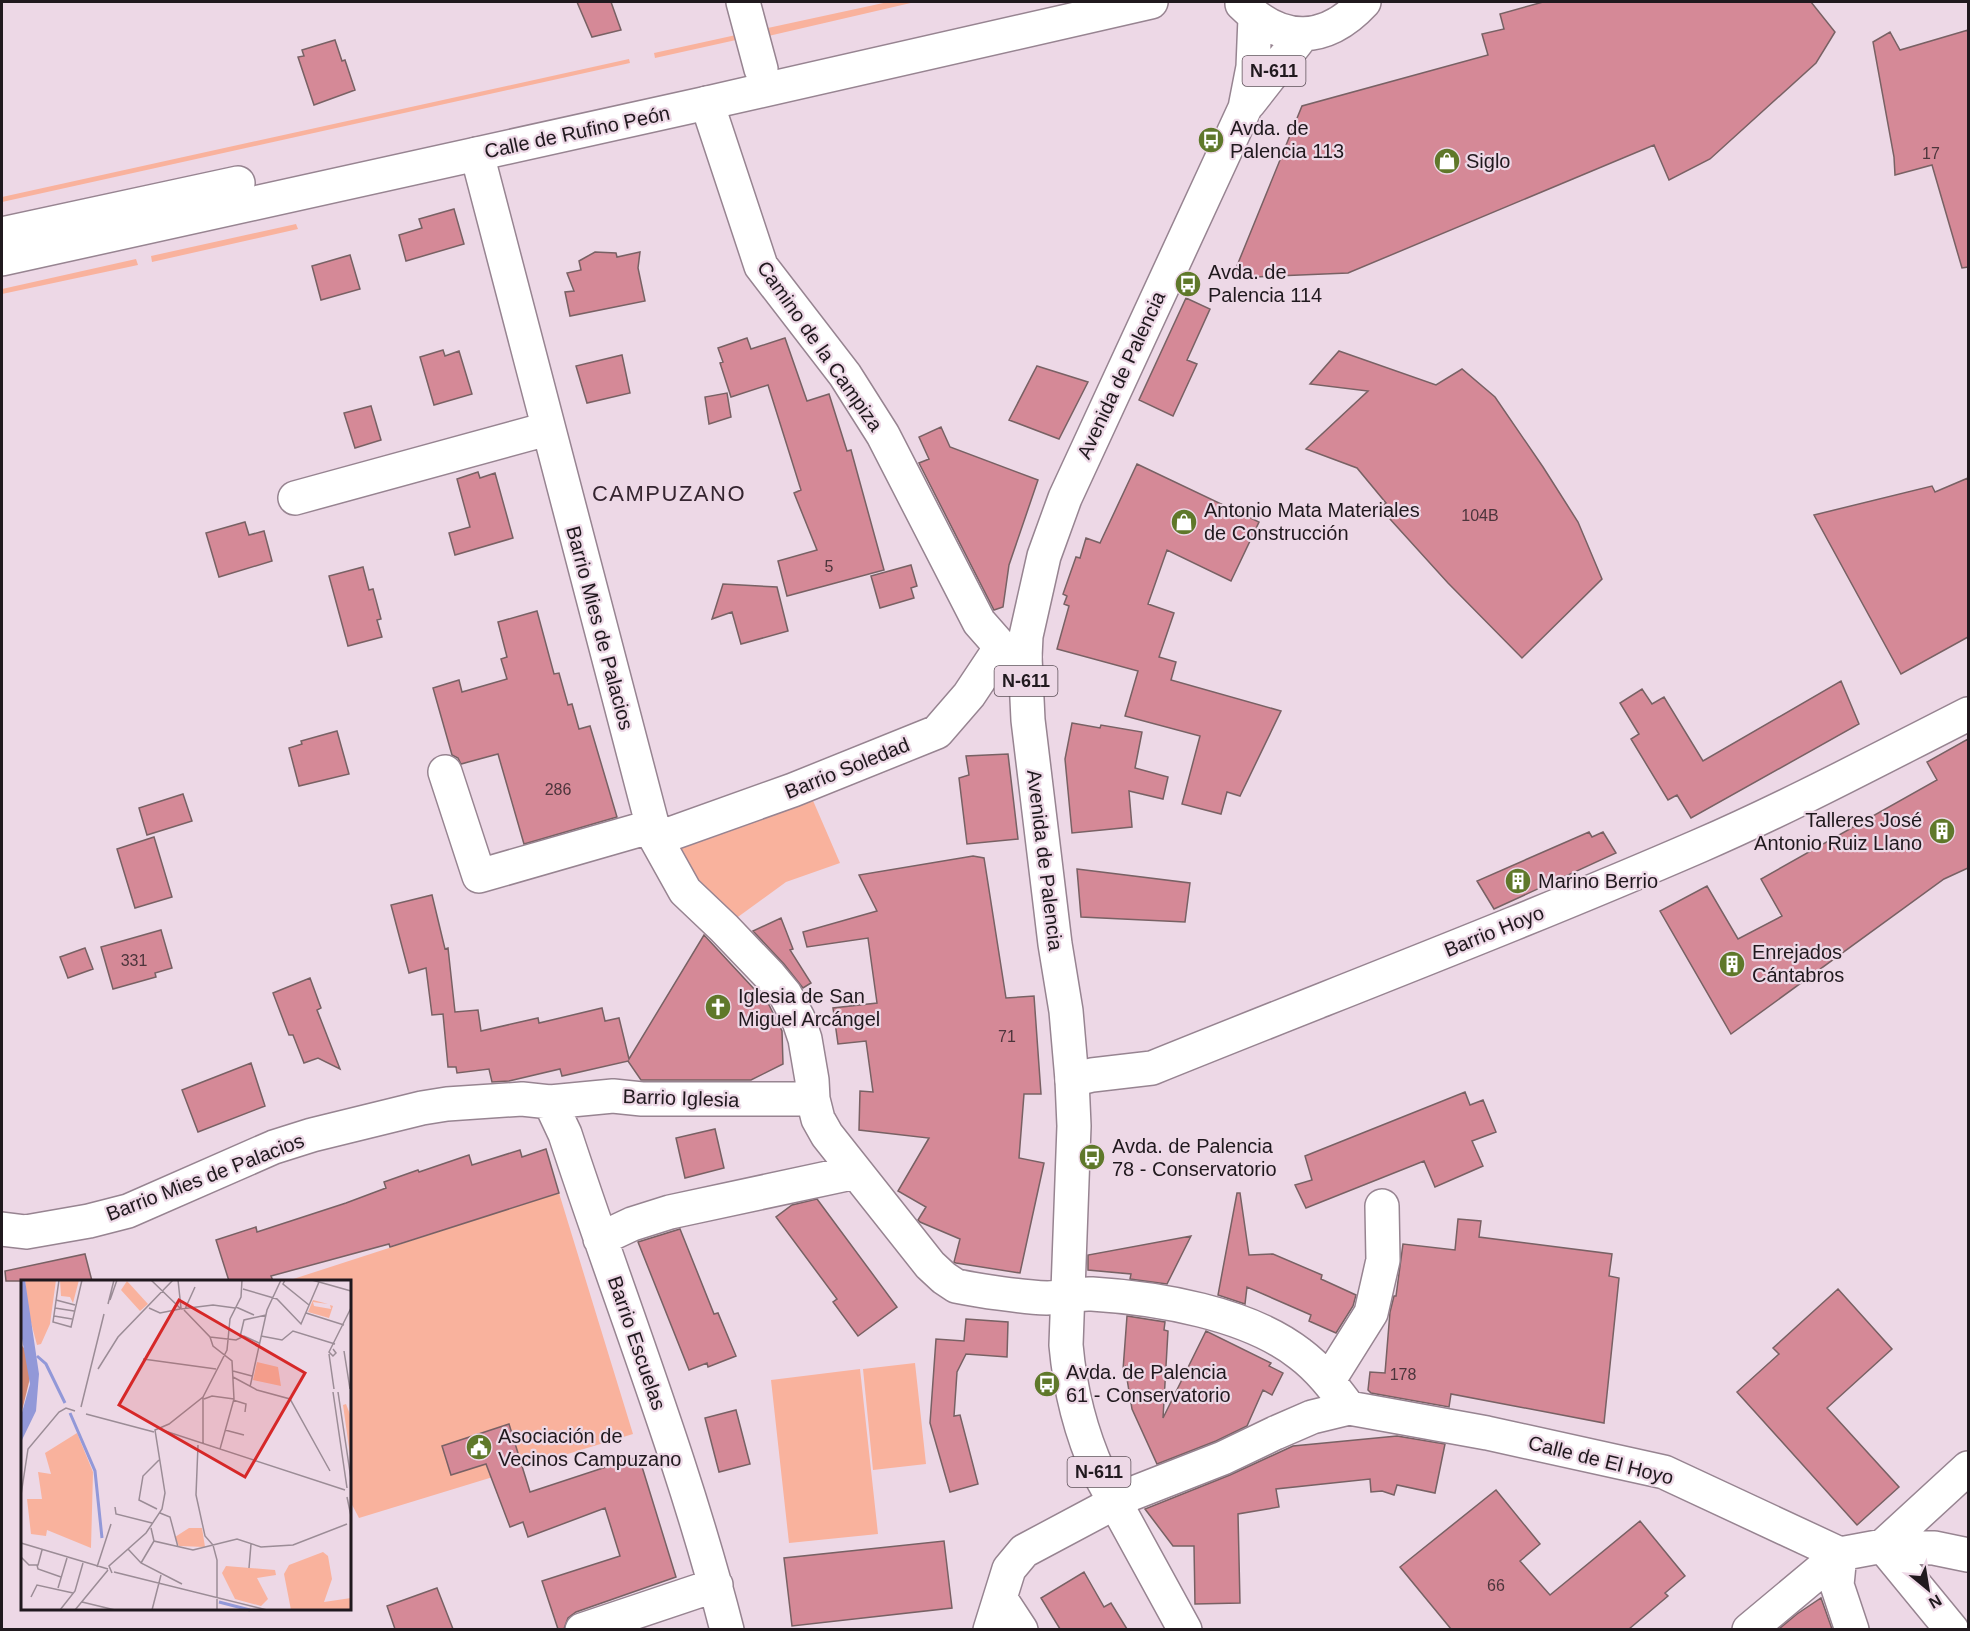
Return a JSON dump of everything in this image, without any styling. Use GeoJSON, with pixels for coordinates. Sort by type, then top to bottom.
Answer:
{"type":"FeatureCollection","features":[{"type":"Feature","properties":{"kind":"main road"},"geometry":{"type":"LineString","coordinates":[[743,2],[761,69]]}},
{"type":"Feature","properties":{"kind":"main road","name":"Calle de Rufino Peón"},"geometry":{"type":"LineString","coordinates":[[2,234],[1060,2]]}},
{"type":"Feature","properties":{"kind":"main road","name":"Calle de Rufino Peón"},"geometry":{"type":"LineString","coordinates":[[2,259],[1151,2]]}},
{"type":"Feature","properties":{"kind":"main road","name":"N-611"},"geometry":{"type":"LineString","coordinates":[[1241,6],[1278,30],[1303,34],[1328,30],[1350,17],[1364,2]]}},
{"type":"Feature","properties":{"kind":"main road","name":"Avenida de Palencia"},"geometry":{"type":"LineString","coordinates":[[1241,6],[1253,67],[1245,108]]}},
{"type":"Feature","properties":{"kind":"main road","name":"Avenida de Palencia"},"geometry":{"type":"LineString","coordinates":[[1185,1629],[1114,1503],[1087,1446],[1078,1418],[1068,1365],[1067,1297],[1074,1126],[1072,1080],[1066,1011],[1055,944],[1028,720],[1013,652],[1026,636],[1044,556],[1065,498],[1245,108],[1303,34]]}},
{"type":"Feature","properties":{"kind":"main road","name":"Camino de la Campiza"},"geometry":{"type":"LineString","coordinates":[[707,103],[761,266],[845,375],[883,435],[979,622],[1013,652]]}},
{"type":"Feature","properties":{"kind":"main road","name":"Barrio Mies de Palacios"},"geometry":{"type":"LineString","coordinates":[[477,154],[654,832],[685,891],[747,952],[785,994],[798,1018],[805,1039],[813,1099],[818,1119],[826,1135],[930,1264],[952,1284],[960,1287],[1044,1298],[1067,1297]]}},
{"type":"Feature","properties":{"kind":"main road"},"geometry":{"type":"LineString","coordinates":[[295,498],[547,429]]}},
{"type":"Feature","properties":{"kind":"main road","name":"Barrio Soledad"},"geometry":{"type":"LineString","coordinates":[[654,832],[793,790],[937,732],[969,695],[1013,652]]}},
{"type":"Feature","properties":{"kind":"main road","name":"Barrio Hoyo"},"geometry":{"type":"LineString","coordinates":[[1072,1080],[1092,1075],[1152,1068],[1595,890],[1772,812],[1968,714]]}},
{"type":"Feature","properties":{"kind":"main road"},"geometry":{"type":"LineString","coordinates":[[445,772],[479,876],[654,832]]}},
{"type":"Feature","properties":{"kind":"main road","name":"Barrio Iglesia"},"geometry":{"type":"LineString","coordinates":[[550,1102],[613,1096],[642,1099],[813,1099]]}},
{"type":"Feature","properties":{"kind":"main road","name":"Barrio Mies de Palacios"},"geometry":{"type":"LineString","coordinates":[[2,1229],[26,1232],[89,1221],[128,1211],[274,1147],[422,1108],[470,1101],[550,1102]]}},
{"type":"Feature","properties":{"kind":"main road","name":"Barrio Escuelas"},"geometry":{"type":"LineString","coordinates":[[550,1102],[566,1134],[600,1239],[650,1379],[716,1585],[727,1629]]}},
{"type":"Feature","properties":{"kind":"main road"},"geometry":{"type":"LineString","coordinates":[[600,1239],[632,1224],[670,1212],[856,1172]]}},
{"type":"Feature","properties":{"kind":"main road"},"geometry":{"type":"LineString","coordinates":[[1329,1380],[1371,1312],[1383,1260],[1382,1206]]}},
{"type":"Feature","properties":{"kind":"main road"},"geometry":{"type":"LineString","coordinates":[[1067,1297],[1089,1294],[1184,1305],[1260,1329],[1299,1353],[1329,1380],[1348,1408]]}},
{"type":"Feature","properties":{"kind":"main road","name":"Calle de El Hoyo"},"geometry":{"type":"LineString","coordinates":[[990,1629],[1009,1569],[1024,1551],[1131,1494],[1223,1458],[1303,1421],[1348,1408],[1487,1433],[1664,1472],[1840,1554]]}},
{"type":"Feature","properties":{"kind":"main road"},"geometry":{"type":"LineString","coordinates":[[1883,1546],[1968,1468]]}},
{"type":"Feature","properties":{"kind":"main road"},"geometry":{"type":"LineString","coordinates":[[1883,1546],[1952,1629]]}},
{"type":"Feature","properties":{"kind":"main road"},"geometry":{"type":"LineString","coordinates":[[1749,1629],[1840,1554],[1883,1546],[1934,1548],[1968,1555]]}},
{"type":"Feature","properties":{"kind":"main road"},"geometry":{"type":"LineString","coordinates":[[1840,1554],[1837,1585],[1852,1629]]}},
{"type":"Feature","properties":{"kind":"main road"},"geometry":{"type":"LineString","coordinates":[[582,1629],[716,1585]]}},
{"type":"Feature","properties":{"kind":"main road"},"geometry":{"type":"LineString","coordinates":[[1000,1598],[1021,1629]]}},
{"type":"Feature","properties":{"kind":"shaded area"},"geometry":{"type":"Polygon","coordinates":[[[888,2],[915,2],[760,38],[758,30],[888,2]]]}},
{"type":"Feature","properties":{"kind":"shaded area"},"geometry":{"type":"Polygon","coordinates":[[[736,35],[736,40],[655,58],[654,53],[736,35]]]}},
{"type":"Feature","properties":{"kind":"shaded area"},"geometry":{"type":"Polygon","coordinates":[[[629,59],[630,63],[2,202],[2,197],[629,59]]]}},
{"type":"Feature","properties":{"kind":"shaded area"},"geometry":{"type":"Polygon","coordinates":[[[296,224],[298,229],[152,262],[151,256],[296,224]]]}},
{"type":"Feature","properties":{"kind":"shaded area"},"geometry":{"type":"Polygon","coordinates":[[[136,259],[138,265],[2,294],[2,289],[136,259]]]}},
{"type":"Feature","properties":{"kind":"shaded area"},"geometry":{"type":"Polygon","coordinates":[[[808,789],[840,863],[786,882],[731,922],[686,874],[678,847],[808,789]]]}},
{"type":"Feature","properties":{"kind":"shaded area"},"geometry":{"type":"Polygon","coordinates":[[[559,1193],[633,1434],[359,1518],[351,1503],[351,1280],[290,1280],[559,1193]]]}},
{"type":"Feature","properties":{"kind":"shaded area"},"geometry":{"type":"Polygon","coordinates":[[[915,1363],[926,1464],[873,1470],[863,1369],[915,1363]]]}},
{"type":"Feature","properties":{"kind":"shaded area"},"geometry":{"type":"Polygon","coordinates":[[[860,1369],[878,1534],[789,1543],[771,1380],[860,1369]]]}},
{"type":"Feature","properties":{"kind":"building"},"geometry":{"type":"Polygon","coordinates":[[[577,2],[611,2],[621,30],[592,37],[577,2]]]}},
{"type":"Feature","properties":{"kind":"building","name":"Siglo"},"geometry":{"type":"Polygon","coordinates":[[[1543,2],[1811,2],[1835,32],[1816,63],[1710,159],[1669,180],[1654,145],[1348,273],[1232,278],[1302,106],[1488,55],[1482,34],[1504,29],[1500,14],[1543,2]]]}},
{"type":"Feature","properties":{"kind":"building"},"geometry":{"type":"Polygon","coordinates":[[[1968,30],[1968,267],[1962,268],[1932,165],[1895,175],[1894,157],[1873,42],[1890,32],[1900,50],[1968,30]]]}},
{"type":"Feature","properties":{"kind":"building"},"geometry":{"type":"Polygon","coordinates":[[[335,40],[342,61],[345,60],[355,90],[314,105],[298,57],[304,56],[302,50],[335,40]]]}},
{"type":"Feature","properties":{"kind":"building"},"geometry":{"type":"Polygon","coordinates":[[[454,209],[464,244],[406,261],[399,235],[422,228],[419,219],[454,209]]]}},
{"type":"Feature","properties":{"kind":"building"},"geometry":{"type":"Polygon","coordinates":[[[595,252],[616,253],[617,257],[640,252],[638,268],[645,301],[570,316],[565,292],[574,291],[567,273],[581,270],[579,261],[595,252]]]}},
{"type":"Feature","properties":{"kind":"building"},"geometry":{"type":"Polygon","coordinates":[[[350,255],[360,289],[321,300],[312,266],[350,255]]]}},
{"type":"Feature","properties":{"kind":"building"},"geometry":{"type":"Polygon","coordinates":[[[1186,298],[1210,309],[1187,360],[1197,364],[1173,416],[1139,400],[1186,298]]]}},
{"type":"Feature","properties":{"kind":"building"},"geometry":{"type":"Polygon","coordinates":[[[747,338],[751,349],[785,338],[807,401],[829,394],[847,451],[851,450],[884,570],[787,596],[778,561],[817,550],[794,493],[801,490],[768,385],[731,397],[720,363],[723,362],[718,348],[747,338]]]}},
{"type":"Feature","properties":{"kind":"building"},"geometry":{"type":"Polygon","coordinates":[[[443,350],[445,356],[459,351],[472,394],[434,405],[420,357],[443,350]]]}},
{"type":"Feature","properties":{"kind":"building"},"geometry":{"type":"Polygon","coordinates":[[[1339,351],[1436,385],[1462,369],[1495,397],[1578,522],[1602,579],[1522,658],[1448,583],[1380,508],[1386,503],[1357,468],[1306,449],[1368,391],[1310,384],[1339,351]]]}},
{"type":"Feature","properties":{"kind":"building"},"geometry":{"type":"Polygon","coordinates":[[[622,355],[630,393],[587,403],[576,366],[622,355]]]}},
{"type":"Feature","properties":{"kind":"building"},"geometry":{"type":"Polygon","coordinates":[[[1037,366],[1088,382],[1059,439],[1009,420],[1037,366]]]}},
{"type":"Feature","properties":{"kind":"building"},"geometry":{"type":"Polygon","coordinates":[[[727,393],[731,417],[709,424],[705,397],[727,393]]]}},
{"type":"Feature","properties":{"kind":"building"},"geometry":{"type":"Polygon","coordinates":[[[371,406],[381,440],[355,448],[344,413],[371,406]]]}},
{"type":"Feature","properties":{"kind":"building"},"geometry":{"type":"Polygon","coordinates":[[[941,427],[950,447],[1038,480],[1009,565],[1003,607],[994,610],[919,463],[929,459],[919,437],[941,427]]]}},
{"type":"Feature","properties":{"kind":"building"},"geometry":{"type":"Polygon","coordinates":[[[1137,464],[1259,522],[1231,581],[1167,550],[1148,604],[1174,613],[1159,657],[1176,662],[1171,680],[1281,711],[1240,796],[1227,792],[1221,814],[1182,804],[1200,736],[1125,716],[1138,671],[1057,649],[1069,606],[1064,604],[1067,596],[1063,594],[1076,557],[1080,558],[1086,538],[1100,543],[1137,464]]]}},
{"type":"Feature","properties":{"kind":"building"},"geometry":{"type":"Polygon","coordinates":[[[478,472],[480,478],[495,473],[513,538],[455,555],[449,533],[470,527],[457,479],[478,472]]]}},
{"type":"Feature","properties":{"kind":"building"},"geometry":{"type":"Polygon","coordinates":[[[1968,478],[1968,637],[1901,674],[1814,515],[1932,486],[1935,492],[1968,478]]]}},
{"type":"Feature","properties":{"kind":"building"},"geometry":{"type":"Polygon","coordinates":[[[245,522],[249,535],[264,531],[272,561],[219,577],[206,533],[245,522]]]}},
{"type":"Feature","properties":{"kind":"building"},"geometry":{"type":"Polygon","coordinates":[[[911,565],[917,586],[911,588],[914,598],[880,608],[871,576],[911,565]]]}},
{"type":"Feature","properties":{"kind":"building"},"geometry":{"type":"Polygon","coordinates":[[[363,567],[369,590],[373,589],[381,619],[377,620],[382,637],[348,646],[329,576],[363,567]]]}},
{"type":"Feature","properties":{"kind":"building"},"geometry":{"type":"Polygon","coordinates":[[[723,584],[777,587],[788,631],[741,644],[732,612],[712,619],[723,584]]]}},
{"type":"Feature","properties":{"kind":"building"},"geometry":{"type":"Polygon","coordinates":[[[537,611],[554,674],[559,673],[568,705],[572,704],[579,729],[590,726],[617,817],[524,844],[498,754],[461,764],[458,758],[452,755],[433,688],[459,680],[462,692],[507,679],[501,659],[507,657],[498,622],[537,611]]]}},
{"type":"Feature","properties":{"kind":"building"},"geometry":{"type":"Polygon","coordinates":[[[1841,681],[1859,724],[1691,818],[1677,795],[1668,800],[1631,739],[1639,734],[1620,703],[1642,689],[1652,704],[1664,697],[1703,761],[1841,681]]]}},
{"type":"Feature","properties":{"kind":"building"},"geometry":{"type":"Polygon","coordinates":[[[1072,723],[1142,732],[1135,768],[1168,777],[1163,799],[1129,791],[1132,827],[1072,833],[1065,759],[1072,723]]]}},
{"type":"Feature","properties":{"kind":"building"},"geometry":{"type":"Polygon","coordinates":[[[337,731],[349,774],[299,786],[289,748],[302,744],[301,741],[337,731]]]}},
{"type":"Feature","properties":{"kind":"building"},"geometry":{"type":"Polygon","coordinates":[[[1968,739],[1968,868],[1944,879],[1731,1034],[1660,911],[1707,886],[1738,939],[1782,916],[1761,879],[1937,780],[1927,762],[1968,739]]]}},
{"type":"Feature","properties":{"kind":"building"},"geometry":{"type":"Polygon","coordinates":[[[1008,754],[1018,839],[967,844],[959,778],[969,775],[966,756],[1008,754]]]}},
{"type":"Feature","properties":{"kind":"building"},"geometry":{"type":"Polygon","coordinates":[[[183,794],[192,821],[147,835],[139,808],[183,794]]]}},
{"type":"Feature","properties":{"kind":"building"},"geometry":{"type":"Polygon","coordinates":[[[1589,832],[1592,837],[1603,832],[1616,853],[1494,909],[1477,881],[1589,832]]]}},
{"type":"Feature","properties":{"kind":"building"},"geometry":{"type":"Polygon","coordinates":[[[154,837],[172,897],[135,908],[117,849],[154,837]]]}},
{"type":"Feature","properties":{"kind":"building"},"geometry":{"type":"Polygon","coordinates":[[[973,856],[984,858],[1006,998],[1034,996],[1041,1094],[1024,1094],[1019,1158],[1044,1163],[1020,1273],[954,1262],[960,1239],[920,1222],[918,1220],[926,1207],[898,1191],[929,1138],[859,1130],[860,1091],[873,1092],[866,1041],[838,1044],[833,1008],[877,1003],[868,938],[807,947],[803,932],[877,911],[859,875],[973,856]]]}},
{"type":"Feature","properties":{"kind":"building"},"geometry":{"type":"Polygon","coordinates":[[[1077,869],[1190,883],[1185,922],[1081,917],[1077,869]]]}},
{"type":"Feature","properties":{"kind":"building"},"geometry":{"type":"Polygon","coordinates":[[[432,895],[445,949],[448,948],[455,1012],[478,1010],[481,1031],[538,1018],[539,1023],[602,1008],[605,1021],[619,1018],[629,1059],[704,935],[769,1005],[782,1031],[783,1064],[751,1080],[641,1080],[628,1061],[562,1076],[560,1069],[509,1081],[492,1082],[489,1069],[457,1073],[456,1067],[448,1067],[443,1014],[432,1015],[426,968],[409,973],[391,905],[432,895]]]}},
{"type":"Feature","properties":{"kind":"building"},"geometry":{"type":"Polygon","coordinates":[[[781,918],[793,949],[790,950],[811,983],[803,988],[753,931],[781,918]]]}},
{"type":"Feature","properties":{"kind":"building"},"geometry":{"type":"Polygon","coordinates":[[[161,930],[172,968],[155,973],[156,977],[113,989],[101,947],[161,930]]]}},
{"type":"Feature","properties":{"kind":"building"},"geometry":{"type":"Polygon","coordinates":[[[85,948],[93,969],[68,978],[60,957],[85,948]]]}},
{"type":"Feature","properties":{"kind":"building"},"geometry":{"type":"Polygon","coordinates":[[[310,978],[321,1008],[317,1010],[340,1069],[318,1058],[304,1063],[293,1035],[289,1035],[273,993],[310,978]]]}},
{"type":"Feature","properties":{"kind":"building"},"geometry":{"type":"Polygon","coordinates":[[[251,1063],[265,1106],[198,1132],[182,1090],[251,1063]]]}},
{"type":"Feature","properties":{"kind":"building"},"geometry":{"type":"Polygon","coordinates":[[[1465,1092],[1470,1105],[1483,1100],[1496,1132],[1472,1141],[1483,1166],[1435,1187],[1424,1161],[1306,1208],[1295,1185],[1312,1180],[1305,1156],[1465,1092]]]}},
{"type":"Feature","properties":{"kind":"building"},"geometry":{"type":"Polygon","coordinates":[[[715,1129],[724,1168],[685,1178],[676,1138],[715,1129]]]}},
{"type":"Feature","properties":{"kind":"building"},"geometry":{"type":"Polygon","coordinates":[[[546,1149],[559,1193],[390,1247],[389,1244],[271,1276],[273,1280],[229,1280],[216,1240],[256,1227],[257,1232],[346,1203],[386,1188],[384,1182],[469,1155],[472,1165],[520,1150],[522,1157],[546,1149]]]}},
{"type":"Feature","properties":{"kind":"building"},"geometry":{"type":"Polygon","coordinates":[[[1237,1193],[1240,1193],[1249,1255],[1273,1254],[1322,1275],[1321,1279],[1356,1295],[1353,1306],[1336,1333],[1309,1321],[1311,1315],[1247,1287],[1245,1304],[1218,1295],[1237,1193]]]}},
{"type":"Feature","properties":{"kind":"building"},"geometry":{"type":"Polygon","coordinates":[[[817,1199],[897,1307],[858,1336],[833,1302],[837,1299],[776,1217],[792,1205],[817,1199]]]}},
{"type":"Feature","properties":{"kind":"building"},"geometry":{"type":"Polygon","coordinates":[[[1458,1219],[1481,1221],[1479,1237],[1612,1254],[1609,1276],[1619,1278],[1604,1423],[1451,1394],[1449,1407],[1371,1393],[1368,1390],[1370,1372],[1385,1373],[1390,1312],[1394,1296],[1396,1296],[1403,1244],[1455,1250],[1458,1219]]]}},
{"type":"Feature","properties":{"kind":"building"},"geometry":{"type":"Polygon","coordinates":[[[680,1229],[714,1314],[718,1313],[736,1356],[708,1367],[707,1363],[689,1370],[638,1242],[680,1229]]]}},
{"type":"Feature","properties":{"kind":"building"},"geometry":{"type":"Polygon","coordinates":[[[1191,1236],[1167,1284],[1130,1279],[1131,1274],[1088,1270],[1088,1255],[1191,1236]]]}},
{"type":"Feature","properties":{"kind":"building"},"geometry":{"type":"Polygon","coordinates":[[[85,1254],[92,1280],[6,1281],[5,1271],[85,1254]]]}},
{"type":"Feature","properties":{"kind":"building"},"geometry":{"type":"Polygon","coordinates":[[[1838,1289],[1892,1349],[1827,1408],[1899,1487],[1857,1525],[1737,1392],[1779,1354],[1773,1348],[1838,1289]]]}},
{"type":"Feature","properties":{"kind":"building"},"geometry":{"type":"Polygon","coordinates":[[[1127,1316],[1165,1322],[1164,1330],[1168,1331],[1163,1418],[1206,1331],[1271,1363],[1269,1366],[1283,1373],[1272,1395],[1263,1390],[1247,1426],[1157,1464],[1132,1409],[1125,1367],[1123,1370],[1127,1316]]]}},
{"type":"Feature","properties":{"kind":"building"},"geometry":{"type":"Polygon","coordinates":[[[966,1319],[1008,1322],[1007,1357],[966,1354],[957,1372],[954,1416],[960,1415],[978,1484],[950,1492],[930,1423],[936,1339],[964,1341],[966,1319]]]}},
{"type":"Feature","properties":{"kind":"building"},"geometry":{"type":"Polygon","coordinates":[[[736,1410],[750,1464],[719,1472],[705,1418],[736,1410]]]}},
{"type":"Feature","properties":{"kind":"building"},"geometry":{"type":"Polygon","coordinates":[[[509,1424],[530,1492],[606,1467],[605,1462],[630,1455],[631,1459],[639,1457],[676,1577],[576,1612],[568,1618],[564,1629],[558,1629],[542,1581],[620,1556],[605,1508],[528,1537],[523,1522],[510,1527],[486,1464],[451,1475],[442,1446],[509,1424]]]}},
{"type":"Feature","properties":{"kind":"building"},"geometry":{"type":"Polygon","coordinates":[[[1397,1436],[1445,1444],[1435,1493],[1397,1485],[1394,1495],[1382,1491],[1371,1492],[1370,1479],[1276,1489],[1279,1507],[1238,1514],[1240,1603],[1195,1604],[1194,1546],[1173,1546],[1145,1509],[1230,1475],[1293,1446],[1397,1436]]]}},
{"type":"Feature","properties":{"kind":"building"},"geometry":{"type":"Polygon","coordinates":[[[1496,1490],[1540,1544],[1520,1561],[1550,1595],[1640,1521],[1685,1576],[1665,1593],[1668,1596],[1629,1629],[1451,1629],[1400,1567],[1496,1490]]]}},
{"type":"Feature","properties":{"kind":"building"},"geometry":{"type":"Polygon","coordinates":[[[944,1541],[952,1608],[792,1626],[784,1558],[944,1541]]]}},
{"type":"Feature","properties":{"kind":"building"},"geometry":{"type":"Polygon","coordinates":[[[1084,1572],[1104,1607],[1111,1603],[1127,1629],[1060,1629],[1041,1598],[1084,1572]]]}},
{"type":"Feature","properties":{"kind":"building"},"geometry":{"type":"Polygon","coordinates":[[[437,1588],[453,1629],[395,1629],[387,1606],[437,1588]]]}},
{"type":"Feature","properties":{"kind":"building"},"geometry":{"type":"Polygon","coordinates":[[[1821,1598],[1832,1629],[1779,1629],[1797,1614],[1821,1598]]]}},
{"type":"Feature","properties":{"kind":"place","name":"Avda. de Palencia 113"},"geometry":{"type":"Point","coordinates":[1211,140]}},
{"type":"Feature","properties":{"kind":"place","name":"Siglo"},"geometry":{"type":"Point","coordinates":[1447,161]}},
{"type":"Feature","properties":{"kind":"place","name":"Avda. de Palencia 114"},"geometry":{"type":"Point","coordinates":[1188,284]}},
{"type":"Feature","properties":{"kind":"place","name":"Antonio Mata Materiales de Construcción"},"geometry":{"type":"Point","coordinates":[1184,522]}},
{"type":"Feature","properties":{"kind":"place","name":"Talleres José Antonio Ruiz Llano"},"geometry":{"type":"Point","coordinates":[1942,831]}},
{"type":"Feature","properties":{"kind":"place","name":"Marino Berrio"},"geometry":{"type":"Point","coordinates":[1518,881]}},
{"type":"Feature","properties":{"kind":"place","name":"Enrejados Cántabros"},"geometry":{"type":"Point","coordinates":[1732,964]}},
{"type":"Feature","properties":{"kind":"place","name":"Iglesia de San Miguel Arcángel"},"geometry":{"type":"Point","coordinates":[718,1007]}},
{"type":"Feature","properties":{"kind":"place","name":"Avda. de Palencia 78 - Conservatorio"},"geometry":{"type":"Point","coordinates":[1092,1157]}},
{"type":"Feature","properties":{"kind":"place","name":"Avda. de Palencia 61 - Conservatorio"},"geometry":{"type":"Point","coordinates":[1047,1384]}},
{"type":"Feature","properties":{"kind":"place","name":"Asociación de Vecinos Campuzano"},"geometry":{"type":"Point","coordinates":[479,1447]}},
{"type":"Feature","properties":{"kind":"district","name":"CAMPUZANO"},"geometry":{"type":"Point","coordinates":[669,493]}}]}
